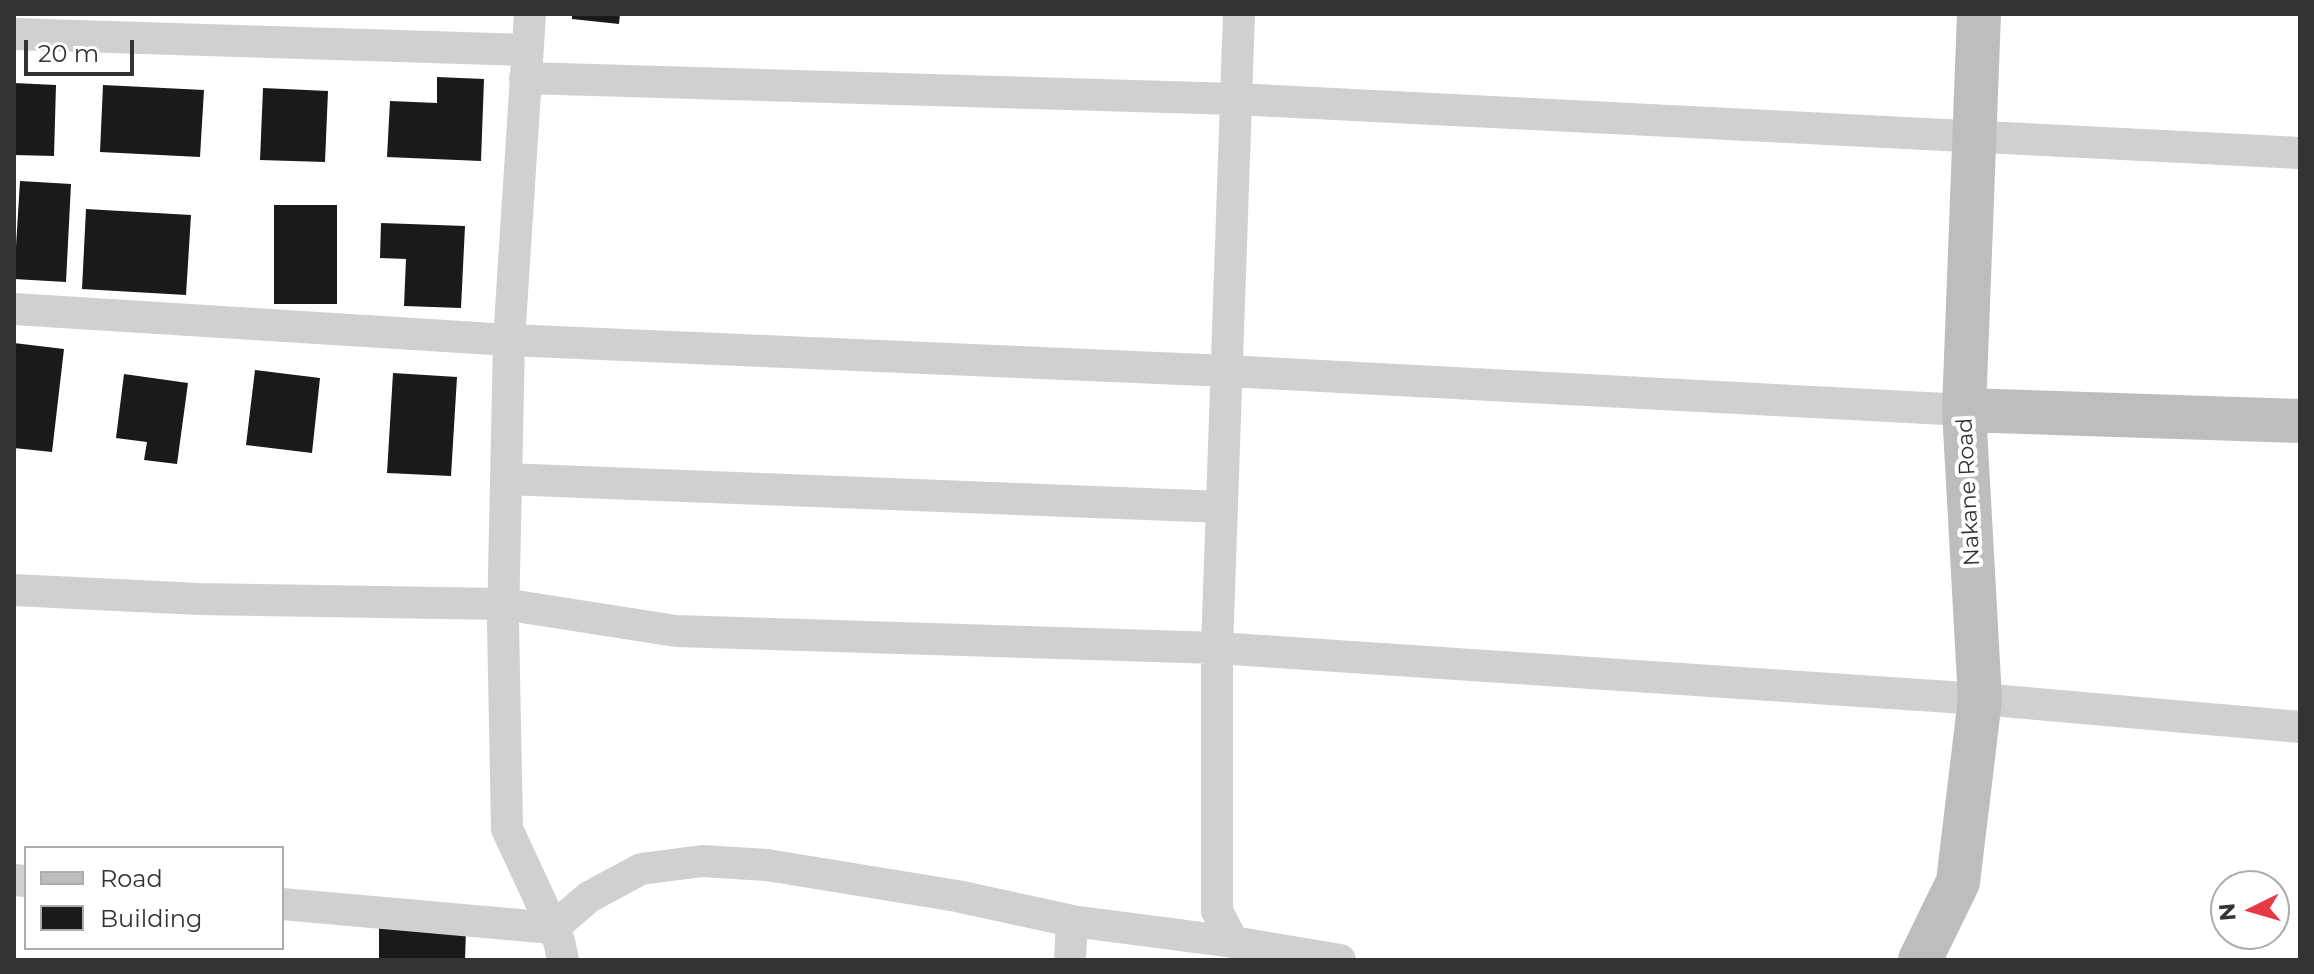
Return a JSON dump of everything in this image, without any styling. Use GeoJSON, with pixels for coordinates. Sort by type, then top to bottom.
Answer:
{"type":"FeatureCollection","features":[{"type":"Feature","properties":{"kind":"street"},"geometry":{"type":"LineString","coordinates":[[530,14],[509,340],[503,604],[507,829],[553,928],[563,960]]}},
{"type":"Feature","properties":{"kind":"street"},"geometry":{"type":"LineString","coordinates":[[1239,14],[1217,648],[1217,911],[1233,942],[1267,960]]}},
{"type":"Feature","properties":{"kind":"street","name":"Nakane Road"},"geometry":{"type":"LineString","coordinates":[[1920,960],[1958,882],[1980,699],[1964,410],[1979,14]]}},
{"type":"Feature","properties":{"kind":"street"},"geometry":{"type":"LineString","coordinates":[[14,34],[526,64],[2300,153]]}},
{"type":"Feature","properties":{"kind":"street"},"geometry":{"type":"LineString","coordinates":[[14,309],[509,340],[1227,371],[1964,410],[2300,421]]}},
{"type":"Feature","properties":{"kind":"street"},"geometry":{"type":"LineString","coordinates":[[506,479],[1222,507]]}},
{"type":"Feature","properties":{"kind":"street"},"geometry":{"type":"LineString","coordinates":[[14,590],[198,599],[503,604],[676,631],[1217,648],[1980,699],[2300,727]]}},
{"type":"Feature","properties":{"kind":"street"},"geometry":{"type":"LineString","coordinates":[[284,904],[553,928],[589,897],[641,869],[702,861],[767,865],[957,896],[1072,921],[1233,942],[1340,960]]}},
{"type":"Feature","properties":{"kind":"street"},"geometry":{"type":"LineString","coordinates":[[1070,960],[1072,921]]}},
{"type":"Feature","properties":{"kind":"building"},"geometry":{"type":"Polygon","coordinates":[[[572,14],[620,14],[619,24],[572,19],[572,14]]]}},
{"type":"Feature","properties":{"kind":"building"},"geometry":{"type":"Polygon","coordinates":[[[437,77],[484,79],[481,161],[387,157],[390,101],[437,103],[437,77]]]}},
{"type":"Feature","properties":{"kind":"building"},"geometry":{"type":"Polygon","coordinates":[[[14,83],[56,85],[54,156],[14,155],[14,83]]]}},
{"type":"Feature","properties":{"kind":"building"},"geometry":{"type":"Polygon","coordinates":[[[103,85],[204,90],[200,157],[100,152],[103,85]]]}},
{"type":"Feature","properties":{"kind":"building"},"geometry":{"type":"Polygon","coordinates":[[[263,88],[328,91],[325,162],[260,160],[263,88]]]}},
{"type":"Feature","properties":{"kind":"building"},"geometry":{"type":"Polygon","coordinates":[[[20,181],[71,184],[66,282],[14,279],[20,181]]]}},
{"type":"Feature","properties":{"kind":"building"},"geometry":{"type":"Polygon","coordinates":[[[274,205],[337,205],[337,304],[274,304],[274,205]]]}},
{"type":"Feature","properties":{"kind":"building"},"geometry":{"type":"Polygon","coordinates":[[[86,209],[191,215],[186,295],[82,289],[86,209]]]}},
{"type":"Feature","properties":{"kind":"building"},"geometry":{"type":"Polygon","coordinates":[[[381,223],[465,226],[461,308],[404,306],[406,259],[380,258],[381,223]]]}},
{"type":"Feature","properties":{"kind":"building"},"geometry":{"type":"Polygon","coordinates":[[[14,343],[64,349],[52,452],[14,448],[14,343]]]}},
{"type":"Feature","properties":{"kind":"building"},"geometry":{"type":"Polygon","coordinates":[[[255,370],[320,378],[312,453],[246,445],[255,370]]]}},
{"type":"Feature","properties":{"kind":"building"},"geometry":{"type":"Polygon","coordinates":[[[393,373],[457,377],[451,476],[387,473],[393,373]]]}},
{"type":"Feature","properties":{"kind":"building"},"geometry":{"type":"Polygon","coordinates":[[[124,374],[188,383],[177,464],[144,460],[147,442],[116,438],[124,374]]]}},
{"type":"Feature","properties":{"kind":"building"},"geometry":{"type":"Polygon","coordinates":[[[379,927],[466,929],[465,960],[379,960],[379,927]]]}}]}
